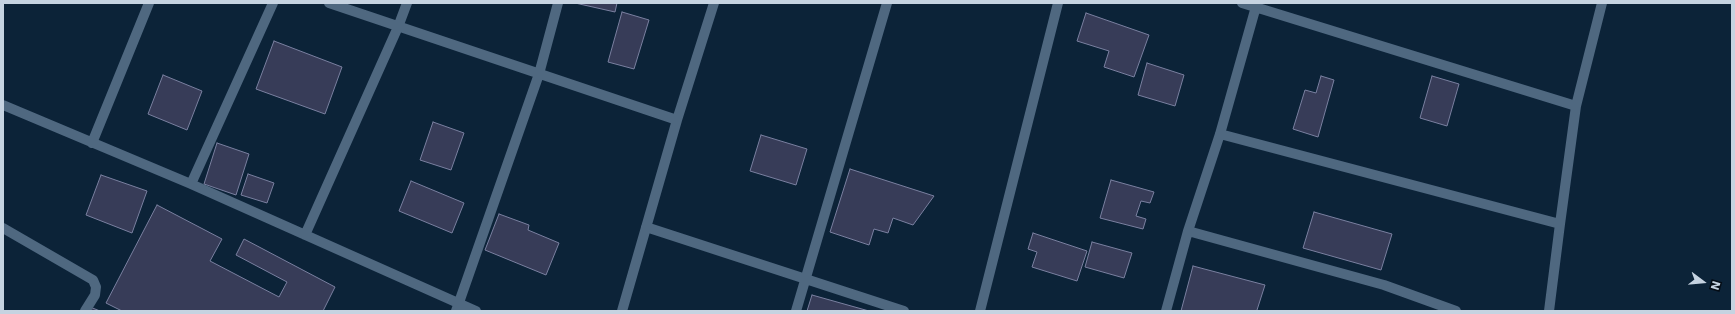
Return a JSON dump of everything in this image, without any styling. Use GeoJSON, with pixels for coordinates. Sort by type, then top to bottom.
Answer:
{"type":"FeatureCollection","features":[{"type":"Feature","properties":{"kind":"street"},"geometry":{"type":"LineString","coordinates":[[92,143],[149,3]]}},
{"type":"Feature","properties":{"kind":"street"},"geometry":{"type":"LineString","coordinates":[[192,184],[273,3]]}},
{"type":"Feature","properties":{"kind":"street"},"geometry":{"type":"LineString","coordinates":[[329,3],[677,120]]}},
{"type":"Feature","properties":{"kind":"street"},"geometry":{"type":"LineString","coordinates":[[305,235],[398,27],[407,3]]}},
{"type":"Feature","properties":{"kind":"street"},"geometry":{"type":"LineString","coordinates":[[458,308],[539,74],[558,3]]}},
{"type":"Feature","properties":{"kind":"street"},"geometry":{"type":"LineString","coordinates":[[622,311],[677,120],[714,3]]}},
{"type":"Feature","properties":{"kind":"street"},"geometry":{"type":"LineString","coordinates":[[796,311],[887,3]]}},
{"type":"Feature","properties":{"kind":"street"},"geometry":{"type":"LineString","coordinates":[[980,311],[1058,3]]}},
{"type":"Feature","properties":{"kind":"street"},"geometry":{"type":"LineString","coordinates":[[1242,3],[1256,5],[1576,106]]}},
{"type":"Feature","properties":{"kind":"street"},"geometry":{"type":"LineString","coordinates":[[1549,311],[1576,106],[1602,3]]}},
{"type":"Feature","properties":{"kind":"street"},"geometry":{"type":"LineString","coordinates":[[1166,311],[1188,231],[1220,134],[1256,5]]}},
{"type":"Feature","properties":{"kind":"street"},"geometry":{"type":"LineString","coordinates":[[3,105],[192,184],[305,235],[458,308],[476,311]]}},
{"type":"Feature","properties":{"kind":"street"},"geometry":{"type":"LineString","coordinates":[[1220,134],[1560,224]]}},
{"type":"Feature","properties":{"kind":"street"},"geometry":{"type":"LineString","coordinates":[[646,227],[904,311]]}},
{"type":"Feature","properties":{"kind":"street"},"geometry":{"type":"LineString","coordinates":[[4,230],[92,280],[96,287],[96,295],[85,311]]}},
{"type":"Feature","properties":{"kind":"street"},"geometry":{"type":"LineString","coordinates":[[1188,231],[1384,285],[1456,311]]}},
{"type":"Feature","properties":{"kind":"building"},"geometry":{"type":"Polygon","coordinates":[[[575,3],[617,3],[615,12],[575,3]]]}},
{"type":"Feature","properties":{"kind":"building"},"geometry":{"type":"Polygon","coordinates":[[[622,12],[649,20],[634,69],[608,62],[622,12]]]}},
{"type":"Feature","properties":{"kind":"building"},"geometry":{"type":"Polygon","coordinates":[[[1086,13],[1149,35],[1134,77],[1104,67],[1109,51],[1077,41],[1086,13]]]}},
{"type":"Feature","properties":{"kind":"building"},"geometry":{"type":"Polygon","coordinates":[[[274,41],[342,67],[325,114],[256,89],[274,41]]]}},
{"type":"Feature","properties":{"kind":"building"},"geometry":{"type":"Polygon","coordinates":[[[1147,63],[1184,75],[1175,106],[1138,95],[1147,63]]]}},
{"type":"Feature","properties":{"kind":"building"},"geometry":{"type":"Polygon","coordinates":[[[163,75],[202,91],[187,130],[148,114],[163,75]]]}},
{"type":"Feature","properties":{"kind":"building"},"geometry":{"type":"Polygon","coordinates":[[[1321,76],[1334,80],[1318,137],[1293,129],[1305,90],[1316,93],[1321,76]]]}},
{"type":"Feature","properties":{"kind":"building"},"geometry":{"type":"Polygon","coordinates":[[[1432,76],[1459,84],[1447,126],[1420,118],[1432,76]]]}},
{"type":"Feature","properties":{"kind":"building"},"geometry":{"type":"Polygon","coordinates":[[[433,122],[464,133],[451,170],[420,160],[433,122]]]}},
{"type":"Feature","properties":{"kind":"building"},"geometry":{"type":"Polygon","coordinates":[[[761,135],[807,149],[796,185],[750,171],[761,135]]]}},
{"type":"Feature","properties":{"kind":"building"},"geometry":{"type":"Polygon","coordinates":[[[217,143],[249,154],[236,195],[204,184],[217,143]]]}},
{"type":"Feature","properties":{"kind":"building"},"geometry":{"type":"Polygon","coordinates":[[[850,169],[934,196],[913,225],[893,218],[888,233],[874,229],[869,245],[830,232],[850,169]]]}},
{"type":"Feature","properties":{"kind":"building"},"geometry":{"type":"Polygon","coordinates":[[[248,174],[274,183],[267,203],[241,195],[248,174]]]}},
{"type":"Feature","properties":{"kind":"building"},"geometry":{"type":"Polygon","coordinates":[[[101,175],[147,191],[132,233],[86,215],[101,175]]]}},
{"type":"Feature","properties":{"kind":"building"},"geometry":{"type":"Polygon","coordinates":[[[1111,180],[1154,192],[1150,203],[1141,201],[1136,216],[1146,219],[1143,229],[1100,218],[1111,180]]]}},
{"type":"Feature","properties":{"kind":"building"},"geometry":{"type":"Polygon","coordinates":[[[411,181],[464,203],[452,233],[399,211],[411,181]]]}},
{"type":"Feature","properties":{"kind":"building"},"geometry":{"type":"Polygon","coordinates":[[[157,205],[222,239],[210,261],[279,297],[287,282],[236,255],[244,239],[335,287],[323,311],[122,311],[106,303],[157,205]]]}},
{"type":"Feature","properties":{"kind":"building"},"geometry":{"type":"Polygon","coordinates":[[[1314,212],[1392,234],[1381,270],[1303,248],[1314,212]]]}},
{"type":"Feature","properties":{"kind":"building"},"geometry":{"type":"Polygon","coordinates":[[[499,214],[529,225],[528,230],[559,243],[546,275],[485,250],[499,214]]]}},
{"type":"Feature","properties":{"kind":"building"},"geometry":{"type":"Polygon","coordinates":[[[1033,233],[1087,251],[1077,281],[1032,267],[1037,252],[1028,249],[1033,233]]]}},
{"type":"Feature","properties":{"kind":"building"},"geometry":{"type":"Polygon","coordinates":[[[1092,242],[1132,253],[1124,278],[1085,267],[1092,242]]]}},
{"type":"Feature","properties":{"kind":"building"},"geometry":{"type":"Polygon","coordinates":[[[1193,266],[1265,285],[1257,310],[1181,311],[1193,266]]]}},
{"type":"Feature","properties":{"kind":"building"},"geometry":{"type":"Polygon","coordinates":[[[812,295],[869,311],[807,311],[812,295]]]}},
{"type":"Feature","properties":{"kind":"building"},"geometry":{"type":"Polygon","coordinates":[[[90,307],[100,311],[89,311],[90,307]]]}}]}
